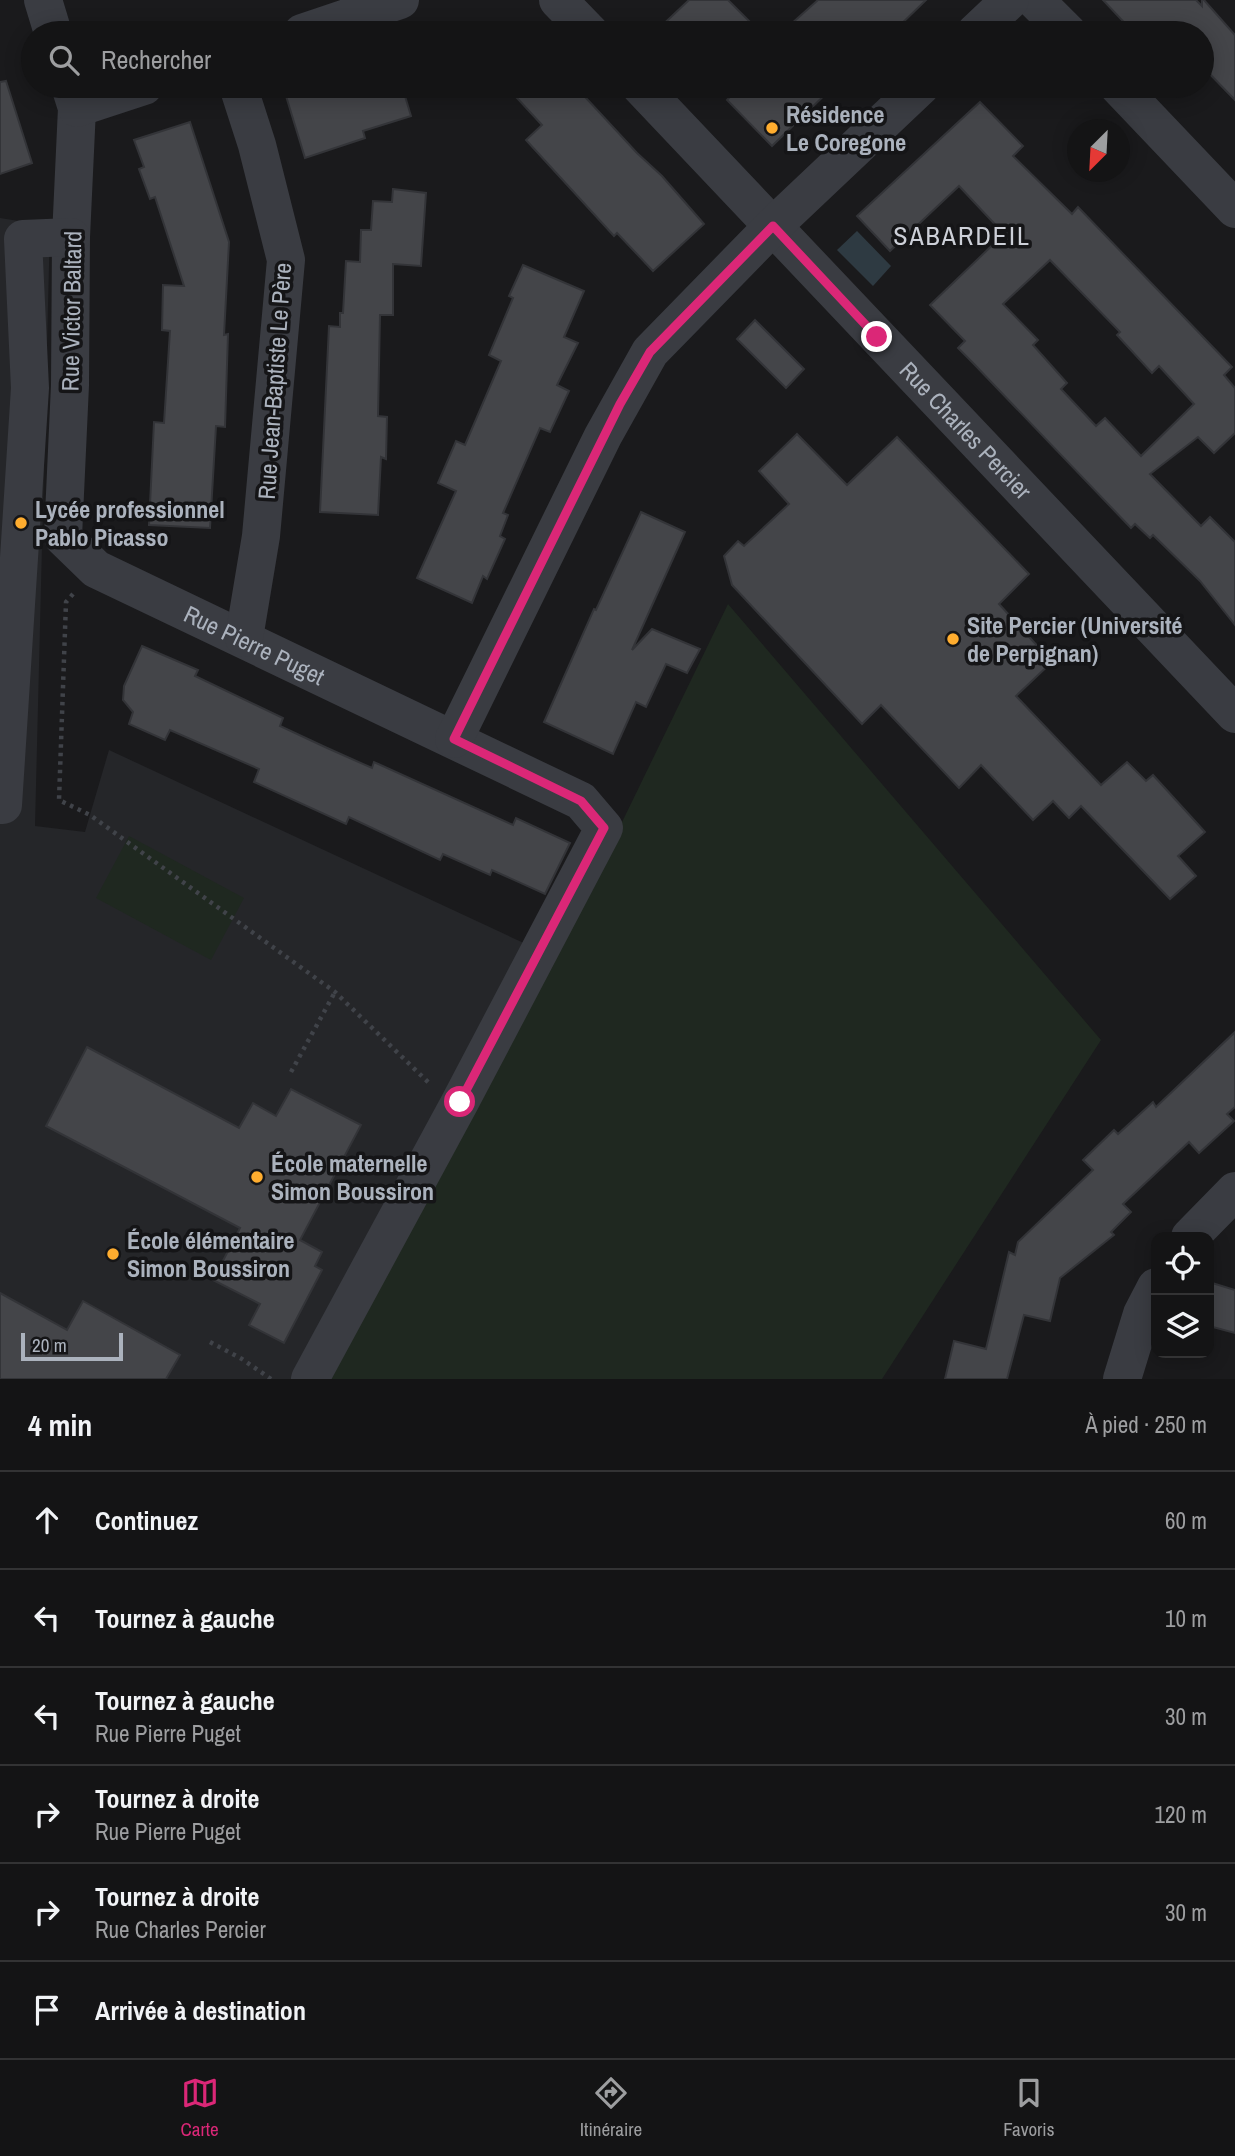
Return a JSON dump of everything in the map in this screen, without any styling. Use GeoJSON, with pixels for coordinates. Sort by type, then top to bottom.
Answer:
{"type":"FeatureCollection","features":[{"type":"Feature","properties":{"kind":"street"},"geometry":{"type":"LineString","coordinates":[[43,0],[49,21]]}},
{"type":"Feature","properties":{"kind":"street"},"geometry":{"type":"LineString","coordinates":[[338,21],[400,0]]}},
{"type":"Feature","properties":{"kind":"street"},"geometry":{"type":"LineString","coordinates":[[558,0],[578,21]]}},
{"type":"Feature","properties":{"kind":"street"},"geometry":{"type":"LineString","coordinates":[[988,21],[1010,0]]}},
{"type":"Feature","properties":{"kind":"street"},"geometry":{"type":"LineString","coordinates":[[1035,0],[1056,21]]}},
{"type":"Feature","properties":{"kind":"street","name":"Rue Victor Baltard"},"geometry":{"type":"LineString","coordinates":[[63,537],[70,385],[74,98]]}},
{"type":"Feature","properties":{"kind":"street","name":"Rue Jean-Baptiste Le Père"},"geometry":{"type":"LineString","coordinates":[[242,98],[257,145],[286,260],[261,536],[244,638]]}},
{"type":"Feature","properties":{"kind":"street","name":"Rue Charles Percier"},"geometry":{"type":"LineString","coordinates":[[651,98],[1235,714]]}},
{"type":"Feature","properties":{"kind":"street"},"geometry":{"type":"LineString","coordinates":[[454,739],[603,436],[650,352],[773,226],[908,98]]}},
{"type":"Feature","properties":{"kind":"street"},"geometry":{"type":"LineString","coordinates":[[1129,98],[1235,209]]}},
{"type":"Feature","properties":{"kind":"street"},"geometry":{"type":"LineString","coordinates":[[0,805],[3,805],[30,388],[12,238],[72,237]]}},
{"type":"Feature","properties":{"kind":"street","name":"Rue Pierre Puget"},"geometry":{"type":"LineString","coordinates":[[63,537],[96,569],[581,801],[604,828],[460,1102]]}},
{"type":"Feature","properties":{"kind":"street"},"geometry":{"type":"LineString","coordinates":[[310,1379],[460,1102]]}},
{"type":"Feature","properties":{"kind":"street"},"geometry":{"type":"LineString","coordinates":[[1195,1232],[1231,1199]]}},
{"type":"Feature","properties":{"kind":"street"},"geometry":{"type":"LineString","coordinates":[[1122,1379],[1142,1314],[1152,1295]]}},
{"type":"Feature","properties":{"kind":"path"},"geometry":{"type":"LineString","coordinates":[[96,569],[66,602],[59,800],[90,815],[335,992],[435,1088],[460,1102]]}},
{"type":"Feature","properties":{"kind":"path"},"geometry":{"type":"LineString","coordinates":[[291,1072],[335,992]]}},
{"type":"Feature","properties":{"kind":"path"},"geometry":{"type":"LineString","coordinates":[[210,1342],[271,1379]]}},
{"type":"Feature","properties":{"kind":"shaded area"},"geometry":{"type":"Polygon","coordinates":[[[0,218],[50,226],[35,826],[85,832],[109,750],[556,958],[331,1379],[0,1379],[0,218]]]}},
{"type":"Feature","properties":{"kind":"shaded area"},"geometry":{"type":"Polygon","coordinates":[[[857,231],[891,266],[873,286],[837,250],[857,231]]]}},
{"type":"Feature","properties":{"kind":"shaded area"},"geometry":{"type":"Polygon","coordinates":[[[728,604],[1101,1040],[882,1379],[331,1379],[556,958],[728,604]]]}},
{"type":"Feature","properties":{"kind":"shaded area"},"geometry":{"type":"Polygon","coordinates":[[[129,836],[244,898],[211,960],[96,898],[129,836]]]}},
{"type":"Feature","properties":{"kind":"building"},"geometry":{"type":"Polygon","coordinates":[[[689,0],[728,0],[749,21],[667,21],[689,0]]]}},
{"type":"Feature","properties":{"kind":"building"},"geometry":{"type":"Polygon","coordinates":[[[818,0],[926,0],[904,21],[794,21],[818,0]]]}},
{"type":"Feature","properties":{"kind":"building"},"geometry":{"type":"Polygon","coordinates":[[[1103,0],[1196,0],[1202,6],[1204,0],[1235,35],[1235,100],[1214,78],[1214,21],[1123,21],[1103,0]]]}},
{"type":"Feature","properties":{"kind":"building"},"geometry":{"type":"Polygon","coordinates":[[[6,81],[32,163],[0,174],[0,82],[6,81]]]}},
{"type":"Feature","properties":{"kind":"building"},"geometry":{"type":"Polygon","coordinates":[[[287,98],[406,98],[411,116],[363,131],[365,138],[305,158],[287,98]]]}},
{"type":"Feature","properties":{"kind":"building"},"geometry":{"type":"Polygon","coordinates":[[[517,98],[586,98],[662,176],[704,224],[653,271],[617,233],[614,236],[526,140],[542,125],[517,98]]]}},
{"type":"Feature","properties":{"kind":"building","name":"Résidence Le Coregone"},"geometry":{"type":"Polygon","coordinates":[[[729,98],[822,98],[772,146],[727,100],[729,98]]]}},
{"type":"Feature","properties":{"kind":"building"},"geometry":{"type":"Polygon","coordinates":[[[980,102],[1023,146],[1013,156],[1072,214],[1078,207],[1232,367],[1224,375],[1235,388],[1235,433],[1214,453],[1198,437],[1150,474],[1201,526],[1210,517],[1235,542],[1235,625],[1200,581],[1153,535],[1150,538],[1135,524],[1131,528],[958,348],[965,341],[930,305],[1004,234],[959,186],[890,251],[857,216],[980,102]],[[1050,260],[1003,304],[1038,340],[1033,345],[1067,383],[1061,389],[1096,426],[1105,418],[1141,456],[1194,404],[1159,366],[1152,373],[1117,335],[1120,332],[1050,260]]]}},
{"type":"Feature","properties":{"kind":"building"},"geometry":{"type":"Polygon","coordinates":[[[190,122],[229,242],[224,335],[228,334],[225,427],[216,426],[210,528],[149,525],[154,422],[164,423],[170,331],[162,330],[163,285],[184,286],[155,197],[150,199],[139,169],[144,167],[134,140],[190,122]]]}},
{"type":"Feature","properties":{"kind":"building"},"geometry":{"type":"Polygon","coordinates":[[[393,189],[426,193],[421,266],[393,264],[393,315],[380,315],[378,416],[387,417],[386,459],[381,457],[378,515],[320,512],[329,326],[340,327],[346,261],[360,262],[361,230],[371,230],[373,201],[392,202],[393,189]]]}},
{"type":"Feature","properties":{"kind":"building"},"geometry":{"type":"Polygon","coordinates":[[[523,265],[584,291],[564,337],[578,343],[557,385],[569,391],[550,432],[540,428],[503,513],[508,515],[500,536],[505,539],[487,579],[483,576],[472,603],[417,578],[456,491],[438,483],[456,441],[465,445],[501,361],[489,355],[513,298],[509,296],[523,265]]]}},
{"type":"Feature","properties":{"kind":"building"},"geometry":{"type":"Polygon","coordinates":[[[755,320],[804,369],[786,388],[737,339],[755,320]]]}},
{"type":"Feature","properties":{"kind":"building"},"geometry":{"type":"Polygon","coordinates":[[[797,434],[847,485],[897,437],[1029,574],[999,604],[1052,662],[1016,696],[1101,785],[1127,762],[1146,781],[1153,775],[1205,832],[1178,856],[1196,876],[1170,899],[1081,806],[1069,818],[1053,801],[1033,820],[981,765],[959,788],[881,705],[862,724],[732,585],[724,556],[738,541],[744,546],[789,504],[759,471],[797,434]]]}},
{"type":"Feature","properties":{"kind":"building"},"geometry":{"type":"Polygon","coordinates":[[[641,512],[685,532],[632,650],[652,629],[700,649],[687,673],[666,664],[646,707],[636,702],[613,754],[544,722],[641,512]]]}},
{"type":"Feature","properties":{"kind":"building"},"geometry":{"type":"Polygon","coordinates":[[[142,646],[198,670],[195,676],[283,718],[280,726],[325,747],[372,768],[374,762],[513,825],[516,818],[570,843],[545,894],[492,870],[490,875],[443,854],[440,860],[349,817],[346,824],[254,782],[259,769],[170,730],[165,740],[129,724],[133,712],[123,700],[124,686],[142,646]]]}},
{"type":"Feature","properties":{"kind":"building"},"geometry":{"type":"Polygon","coordinates":[[[1235,1032],[1235,1107],[1227,1114],[1234,1121],[1199,1153],[1189,1142],[1123,1204],[1131,1212],[1111,1232],[1114,1235],[1060,1278],[1050,1321],[1024,1315],[1007,1379],[945,1379],[954,1341],[986,1349],[1009,1252],[1015,1255],[1018,1242],[1093,1170],[1083,1160],[1114,1130],[1118,1134],[1153,1102],[1156,1107],[1235,1032]]]}},
{"type":"Feature","properties":{"kind":"building"},"geometry":{"type":"Polygon","coordinates":[[[87,1047],[239,1128],[253,1103],[276,1116],[291,1089],[361,1125],[300,1240],[322,1252],[315,1266],[322,1270],[284,1343],[249,1325],[260,1304],[213,1280],[240,1228],[46,1126],[87,1047]]]}},
{"type":"Feature","properties":{"kind":"building"},"geometry":{"type":"Polygon","coordinates":[[[1214,1284],[1235,1290],[1235,1333],[1214,1327],[1214,1284]]]}},
{"type":"Feature","properties":{"kind":"building"},"geometry":{"type":"Polygon","coordinates":[[[0,1293],[67,1330],[83,1301],[180,1355],[166,1379],[0,1379],[0,1293]]]}},
{"type":"Feature","properties":{"kind":"place","name":"Résidence Le Coregone"},"geometry":{"type":"Point","coordinates":[772,128]}},
{"type":"Feature","properties":{"kind":"place","name":"Lycée professionnel Pablo Picasso"},"geometry":{"type":"Point","coordinates":[21,523]}},
{"type":"Feature","properties":{"kind":"place","name":"Site Percier (Université de Perpignan)"},"geometry":{"type":"Point","coordinates":[953,639]}},
{"type":"Feature","properties":{"kind":"place","name":"École maternelle Simon Boussiron"},"geometry":{"type":"Point","coordinates":[257,1177]}},
{"type":"Feature","properties":{"kind":"place","name":"École élémentaire Simon Boussiron"},"geometry":{"type":"Point","coordinates":[113,1254]}},
{"type":"Feature","properties":{"kind":"district","name":"SABARDEIL"},"geometry":{"type":"Point","coordinates":[962,235]}},
{"type":"Feature","properties":{"kind":"route"},"geometry":{"type":"LineString","coordinates":[[460,1102],[604,828],[581,801],[454,739],[620,404],[650,352],[773,226],[877,337]]}}]}
